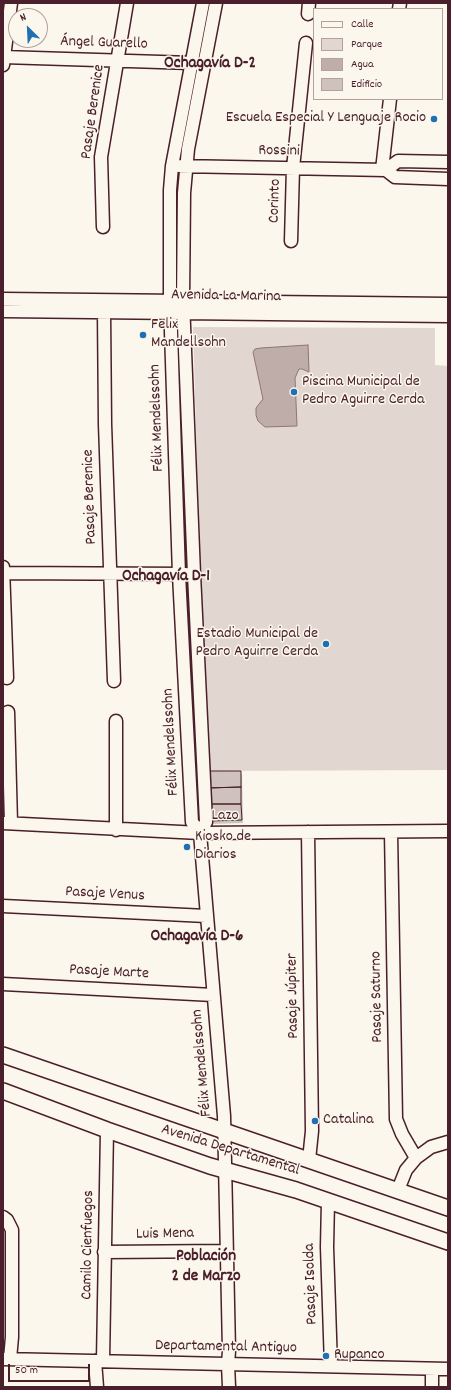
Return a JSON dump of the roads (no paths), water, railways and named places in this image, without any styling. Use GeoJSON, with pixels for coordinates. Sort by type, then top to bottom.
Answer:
{"type":"FeatureCollection","features":[{"type":"Feature","properties":{"kind":"main road","name":"Avenida Departamental"},"geometry":{"type":"LineString","coordinates":[[3,1055],[448,1208]]}},
{"type":"Feature","properties":{"kind":"main road","name":"Avenida Departamental"},"geometry":{"type":"LineString","coordinates":[[4,1094],[226,1170],[270,1182],[448,1242]]}},
{"type":"Feature","properties":{"kind":"street"},"geometry":{"type":"LineString","coordinates":[[3,60],[11,3]]}},
{"type":"Feature","properties":{"kind":"street","name":"Pasaje Berenice"},"geometry":{"type":"LineString","coordinates":[[103,227],[101,157],[127,3]]}},
{"type":"Feature","properties":{"kind":"street","name":"Félix Mendelssohn"},"geometry":{"type":"LineString","coordinates":[[203,3],[172,166],[170,190],[170,307],[179,574],[192,822],[200,833],[224,1131],[226,1170],[229,1387]]}},
{"type":"Feature","properties":{"kind":"street","name":"Félix Mendelssohn"},"geometry":{"type":"LineString","coordinates":[[200,833],[206,822],[194,574],[184,307],[184,193],[186,166],[216,3]]}},
{"type":"Feature","properties":{"kind":"street","name":"Corinto"},"geometry":{"type":"LineString","coordinates":[[291,241],[293,168],[306,43]]}},
{"type":"Feature","properties":{"kind":"street","name":"Ángel Guarello"},"geometry":{"type":"LineString","coordinates":[[3,60],[192,63],[204,66]]}},
{"type":"Feature","properties":{"kind":"street"},"geometry":{"type":"LineString","coordinates":[[384,170],[390,100]]}},
{"type":"Feature","properties":{"kind":"street","name":"Rossini"},"geometry":{"type":"LineString","coordinates":[[384,170],[398,161],[448,162]]}},
{"type":"Feature","properties":{"kind":"street","name":"Rossini"},"geometry":{"type":"LineString","coordinates":[[172,166],[384,170],[395,177],[448,179]]}},
{"type":"Feature","properties":{"kind":"street","name":"Avenida La Marina"},"geometry":{"type":"LineString","coordinates":[[3,299],[104,312],[170,307]]}},
{"type":"Feature","properties":{"kind":"street"},"geometry":{"type":"LineString","coordinates":[[397,316],[398,303]]}},
{"type":"Feature","properties":{"kind":"street","name":"Avenida La Marina"},"geometry":{"type":"LineString","coordinates":[[3,310],[54,306],[359,309],[398,303],[448,304]]}},
{"type":"Feature","properties":{"kind":"street","name":"Avenida La Marina"},"geometry":{"type":"LineString","coordinates":[[359,309],[397,316],[448,316]]}},
{"type":"Feature","properties":{"kind":"street","name":"Pasaje Berenice"},"geometry":{"type":"LineString","coordinates":[[104,312],[105,424],[114,681]]}},
{"type":"Feature","properties":{"kind":"street"},"geometry":{"type":"LineString","coordinates":[[3,567],[6,678]]}},
{"type":"Feature","properties":{"kind":"street"},"geometry":{"type":"LineString","coordinates":[[3,573],[194,574]]}},
{"type":"Feature","properties":{"kind":"street"},"geometry":{"type":"LineString","coordinates":[[7,823],[8,712]]}},
{"type":"Feature","properties":{"kind":"street"},"geometry":{"type":"LineString","coordinates":[[116,721],[116,830]]}},
{"type":"Feature","properties":{"kind":"street","name":"Lazo"},"geometry":{"type":"LineString","coordinates":[[7,823],[116,830],[200,833],[448,831]]}},
{"type":"Feature","properties":{"kind":"street","name":"Pasaje Júpiter"},"geometry":{"type":"LineString","coordinates":[[308,832],[312,1131],[309,1160]]}},
{"type":"Feature","properties":{"kind":"street","name":"Pasaje Saturno"},"geometry":{"type":"LineString","coordinates":[[391,832],[396,1119],[402,1134],[416,1158]]}},
{"type":"Feature","properties":{"kind":"street","name":"Pasaje Venus"},"geometry":{"type":"LineString","coordinates":[[3,906],[206,916]]}},
{"type":"Feature","properties":{"kind":"street","name":"Pasaje Marte"},"geometry":{"type":"LineString","coordinates":[[3,984],[213,995]]}},
{"type":"Feature","properties":{"kind":"street","name":"Camilo Cienfuegos"},"geometry":{"type":"LineString","coordinates":[[97,1387],[104,1252],[107,1130]]}},
{"type":"Feature","properties":{"kind":"street"},"geometry":{"type":"LineString","coordinates":[[398,1190],[406,1170],[416,1158],[431,1147],[448,1142]]}},
{"type":"Feature","properties":{"kind":"street","name":"Pasaje Isolda"},"geometry":{"type":"LineString","coordinates":[[328,1201],[326,1247],[331,1366]]}},
{"type":"Feature","properties":{"kind":"street"},"geometry":{"type":"LineString","coordinates":[[5,1218],[12,1230],[12,1336],[6,1359]]}},
{"type":"Feature","properties":{"kind":"street","name":"Luis Mena"},"geometry":{"type":"LineString","coordinates":[[104,1252],[226,1251]]}},
{"type":"Feature","properties":{"kind":"street","name":"Departamental Antiguo"},"geometry":{"type":"LineString","coordinates":[[6,1359],[448,1369]]}},
{"type":"Feature","properties":{"kind":"street"},"geometry":{"type":"LineString","coordinates":[[432,1369],[432,1387]]}},
{"type":"Feature","properties":{"kind":"water"},"geometry":{"type":"Polygon","coordinates":[[[308,345],[309,372],[299,369],[295,378],[297,426],[265,427],[258,421],[256,415],[256,408],[263,399],[253,352],[255,349],[261,348],[308,345]]]}},
{"type":"Feature","properties":{"kind":"place","name":"Escuela Especial Y Lenguaje Rocio"},"geometry":{"type":"Point","coordinates":[434,119]}},
{"type":"Feature","properties":{"kind":"place","name":"Felix Mandellsohn"},"geometry":{"type":"Point","coordinates":[143,335]}},
{"type":"Feature","properties":{"kind":"place","name":"Piscina Municipal de Pedro Aguirre Cerda"},"geometry":{"type":"Point","coordinates":[294,392]}},
{"type":"Feature","properties":{"kind":"place","name":"Estadio Municipal de Pedro Aguirre Cerda"},"geometry":{"type":"Point","coordinates":[326,644]}},
{"type":"Feature","properties":{"kind":"place","name":"Kiosko de Diarios"},"geometry":{"type":"Point","coordinates":[187,847]}},
{"type":"Feature","properties":{"kind":"place","name":"Catalina"},"geometry":{"type":"Point","coordinates":[315,1121]}},
{"type":"Feature","properties":{"kind":"place","name":"Rupanco"},"geometry":{"type":"Point","coordinates":[326,1356]}},
{"type":"Feature","properties":{"kind":"district","name":"Ochagavía D-2"},"geometry":{"type":"Point","coordinates":[210,65]}},
{"type":"Feature","properties":{"kind":"district","name":"Ochagavía D-1"},"geometry":{"type":"Point","coordinates":[166,578]}},
{"type":"Feature","properties":{"kind":"district","name":"Ochagavía D-6"},"geometry":{"type":"Point","coordinates":[197,938]}},
{"type":"Feature","properties":{"kind":"district","name":"Población 2 de Marzo"},"geometry":{"type":"Point","coordinates":[206,1268]}}]}
